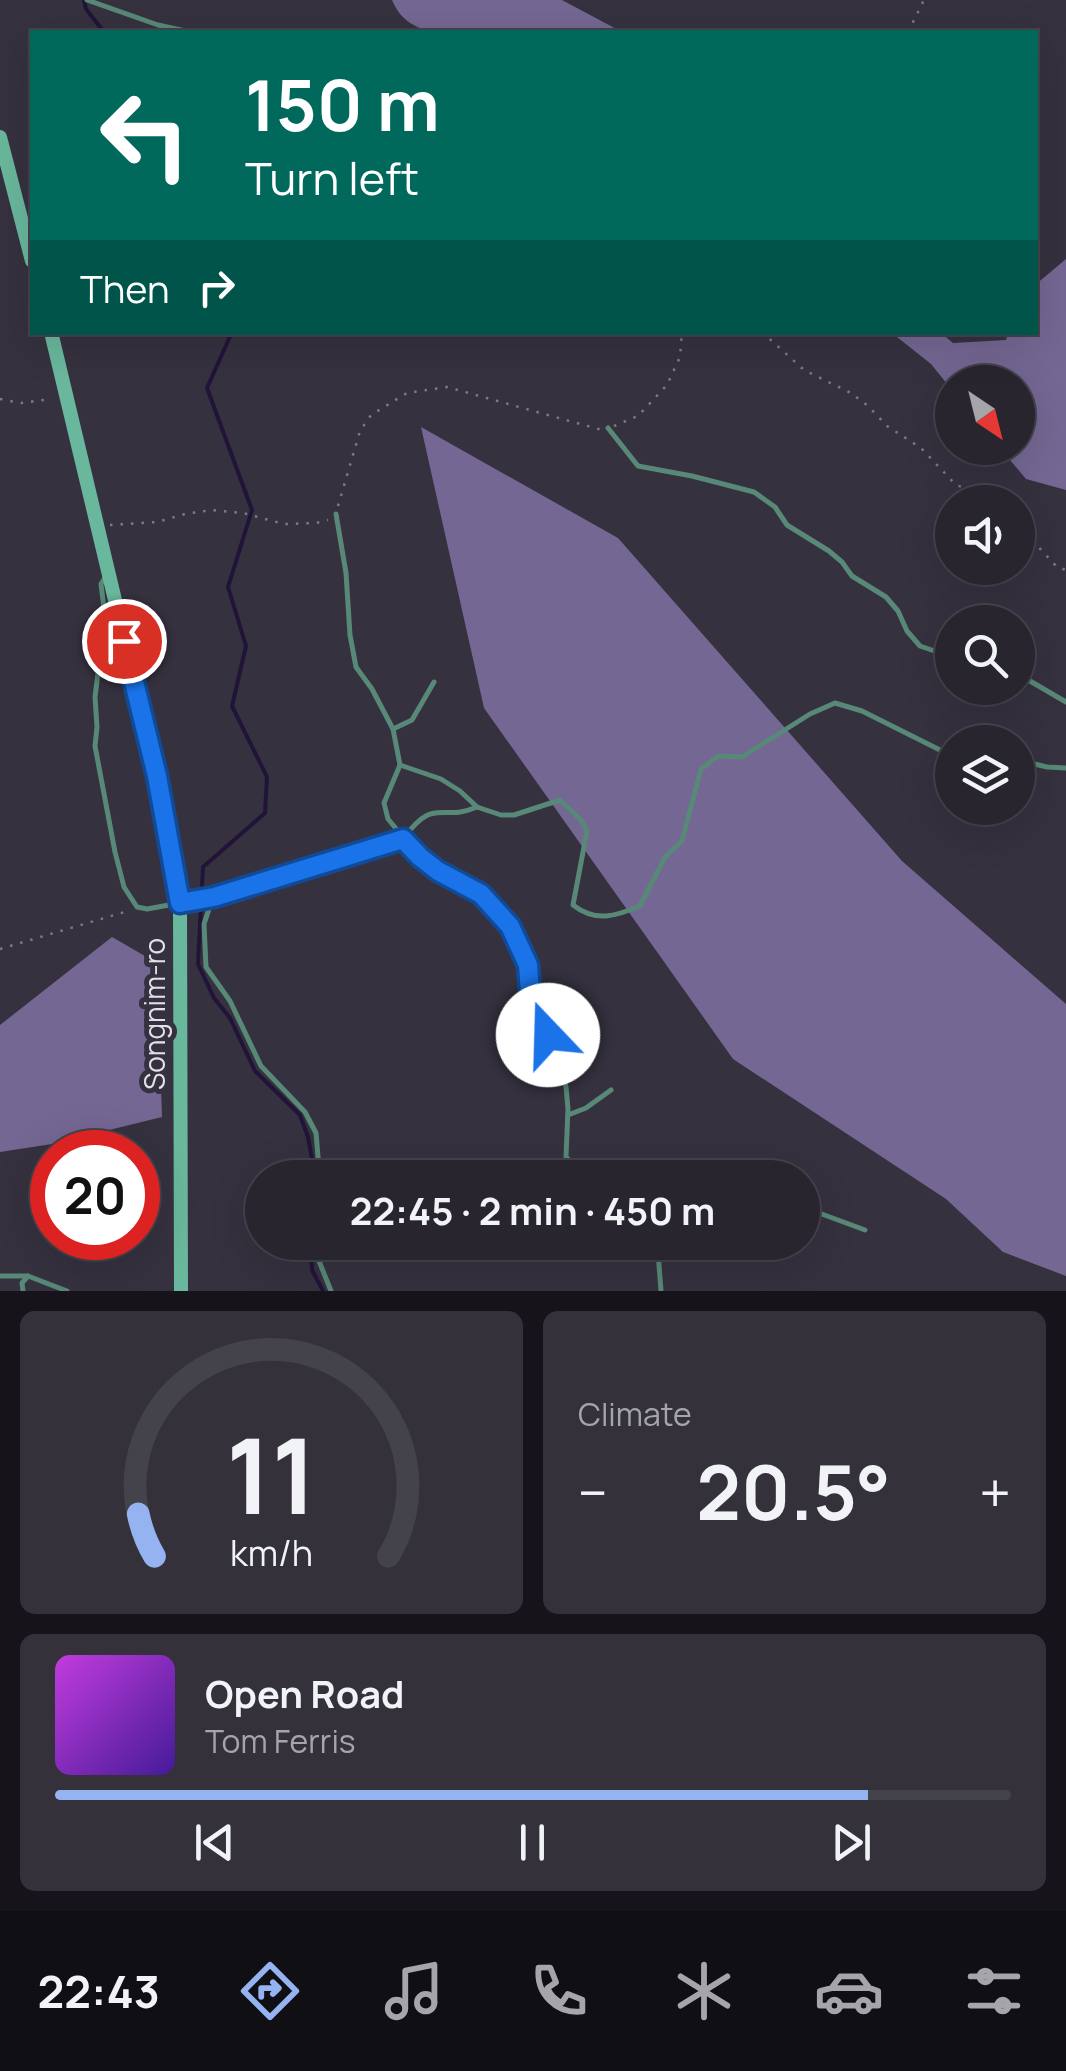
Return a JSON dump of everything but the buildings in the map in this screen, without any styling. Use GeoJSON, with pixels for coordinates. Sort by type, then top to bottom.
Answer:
{"type":"FeatureCollection","features":[{"type":"Feature","properties":{"kind":"main road"},"geometry":{"type":"LineString","coordinates":[[0,137],[30,253]]}},
{"type":"Feature","properties":{"kind":"main road","name":"Songnim-ro"},"geometry":{"type":"LineString","coordinates":[[52,335],[157,776],[180,903],[181,1291]]}},
{"type":"Feature","properties":{"kind":"lane"},"geometry":{"type":"LineString","coordinates":[[89,1],[182,30]]}},
{"type":"Feature","properties":{"kind":"lane"},"geometry":{"type":"LineString","coordinates":[[608,428],[638,466],[754,492],[776,507],[787,525],[842,562],[852,576],[886,597],[920,646],[935,651]]}},
{"type":"Feature","properties":{"kind":"lane"},"geometry":{"type":"LineString","coordinates":[[336,514],[356,667],[393,729],[400,764],[384,803],[388,819],[420,857],[481,894],[510,926],[528,965],[530,992],[566,1087],[569,1160]]}},
{"type":"Feature","properties":{"kind":"lane"},"geometry":{"type":"LineString","coordinates":[[108,574],[100,584],[106,617],[95,697],[95,746],[124,887],[138,907],[147,910],[214,897],[403,839],[417,820],[437,811],[468,812],[477,807]]}},
{"type":"Feature","properties":{"kind":"lane"},"geometry":{"type":"LineString","coordinates":[[393,729],[412,720],[434,682]]}},
{"type":"Feature","properties":{"kind":"lane"},"geometry":{"type":"LineString","coordinates":[[1035,684],[1066,702]]}},
{"type":"Feature","properties":{"kind":"lane"},"geometry":{"type":"LineString","coordinates":[[400,764],[441,779],[477,807],[501,815],[514,815],[560,800],[587,831],[573,905],[582,912],[612,918],[640,906],[665,857],[682,841],[702,769],[718,756],[742,756],[835,703],[862,711],[935,748]]}},
{"type":"Feature","properties":{"kind":"lane"},"geometry":{"type":"LineString","coordinates":[[1035,764],[1066,768]]}},
{"type":"Feature","properties":{"kind":"lane"},"geometry":{"type":"LineString","coordinates":[[214,897],[204,924],[206,967],[230,1002],[261,1066],[306,1112],[316,1133],[318,1160]]}},
{"type":"Feature","properties":{"kind":"lane"},"geometry":{"type":"LineString","coordinates":[[568,1115],[612,1090]]}},
{"type":"Feature","properties":{"kind":"lane"},"geometry":{"type":"LineString","coordinates":[[820,1213],[865,1230]]}},
{"type":"Feature","properties":{"kind":"lane"},"geometry":{"type":"LineString","coordinates":[[319,1260],[331,1291]]}},
{"type":"Feature","properties":{"kind":"lane"},"geometry":{"type":"LineString","coordinates":[[659,1260],[661,1291]]}},
{"type":"Feature","properties":{"kind":"lane"},"geometry":{"type":"LineString","coordinates":[[0,1276],[28,1276],[67,1291]]}},
{"type":"Feature","properties":{"kind":"lane"},"geometry":{"type":"LineString","coordinates":[[24,1291],[22,1283],[28,1276]]}},
{"type":"Feature","properties":{"kind":"path"},"geometry":{"type":"LineString","coordinates":[[909,30],[924,0]]}},
{"type":"Feature","properties":{"kind":"path"},"geometry":{"type":"LineString","coordinates":[[97,526],[158,522],[212,510],[284,524],[328,520],[336,514],[360,431],[371,415],[407,392],[447,387],[601,431],[638,416],[667,385],[680,357],[682,335]]}},
{"type":"Feature","properties":{"kind":"path"},"geometry":{"type":"LineString","coordinates":[[765,335],[804,370],[868,406],[887,426],[921,448],[955,485]]}},
{"type":"Feature","properties":{"kind":"path"},"geometry":{"type":"LineString","coordinates":[[0,399],[21,403],[67,394]]}},
{"type":"Feature","properties":{"kind":"path"},"geometry":{"type":"LineString","coordinates":[[1035,543],[1057,567],[1066,570]]}},
{"type":"Feature","properties":{"kind":"path"},"geometry":{"type":"LineString","coordinates":[[0,949],[138,907]]}},
{"type":"Feature","properties":{"kind":"shaded area"},"geometry":{"type":"Polygon","coordinates":[[[392,0],[562,0],[618,30],[426,30],[407,21],[392,0]]]}},
{"type":"Feature","properties":{"kind":"shaded area"},"geometry":{"type":"Polygon","coordinates":[[[1066,259],[1066,490],[1026,479],[1014,465],[1035,465],[1035,365],[935,365],[935,369],[895,335],[943,335],[953,343],[1038,335],[1038,282],[1066,259]]]}},
{"type":"Feature","properties":{"kind":"shaded area"},"geometry":{"type":"Polygon","coordinates":[[[421,427],[618,538],[902,861],[1066,1004],[1066,1276],[1003,1252],[946,1199],[733,1059],[484,708],[421,427]]]}},
{"type":"Feature","properties":{"kind":"shaded area"},"geometry":{"type":"Polygon","coordinates":[[[112,937],[157,963],[162,1117],[109,1130],[30,1130],[30,1147],[0,1152],[0,1025],[112,937]]]}},
{"type":"Feature","properties":{"kind":"waterway"},"geometry":{"type":"LineString","coordinates":[[84,0],[86,9],[102,30]]}},
{"type":"Feature","properties":{"kind":"waterway"},"geometry":{"type":"LineString","coordinates":[[231,335],[207,388],[252,510],[228,587],[246,646],[232,706],[267,777],[265,813],[203,867],[198,964],[255,1071],[300,1115],[312,1160]]}},
{"type":"Feature","properties":{"kind":"waterway"},"geometry":{"type":"LineString","coordinates":[[312,1260],[312,1270],[323,1291]]}},
{"type":"Feature","properties":{"kind":"route"},"geometry":{"type":"LineString","coordinates":[[124,641],[157,776],[180,903],[214,897],[403,839],[438,871],[481,894],[510,926],[528,965],[530,992],[548,1035]]}}]}
